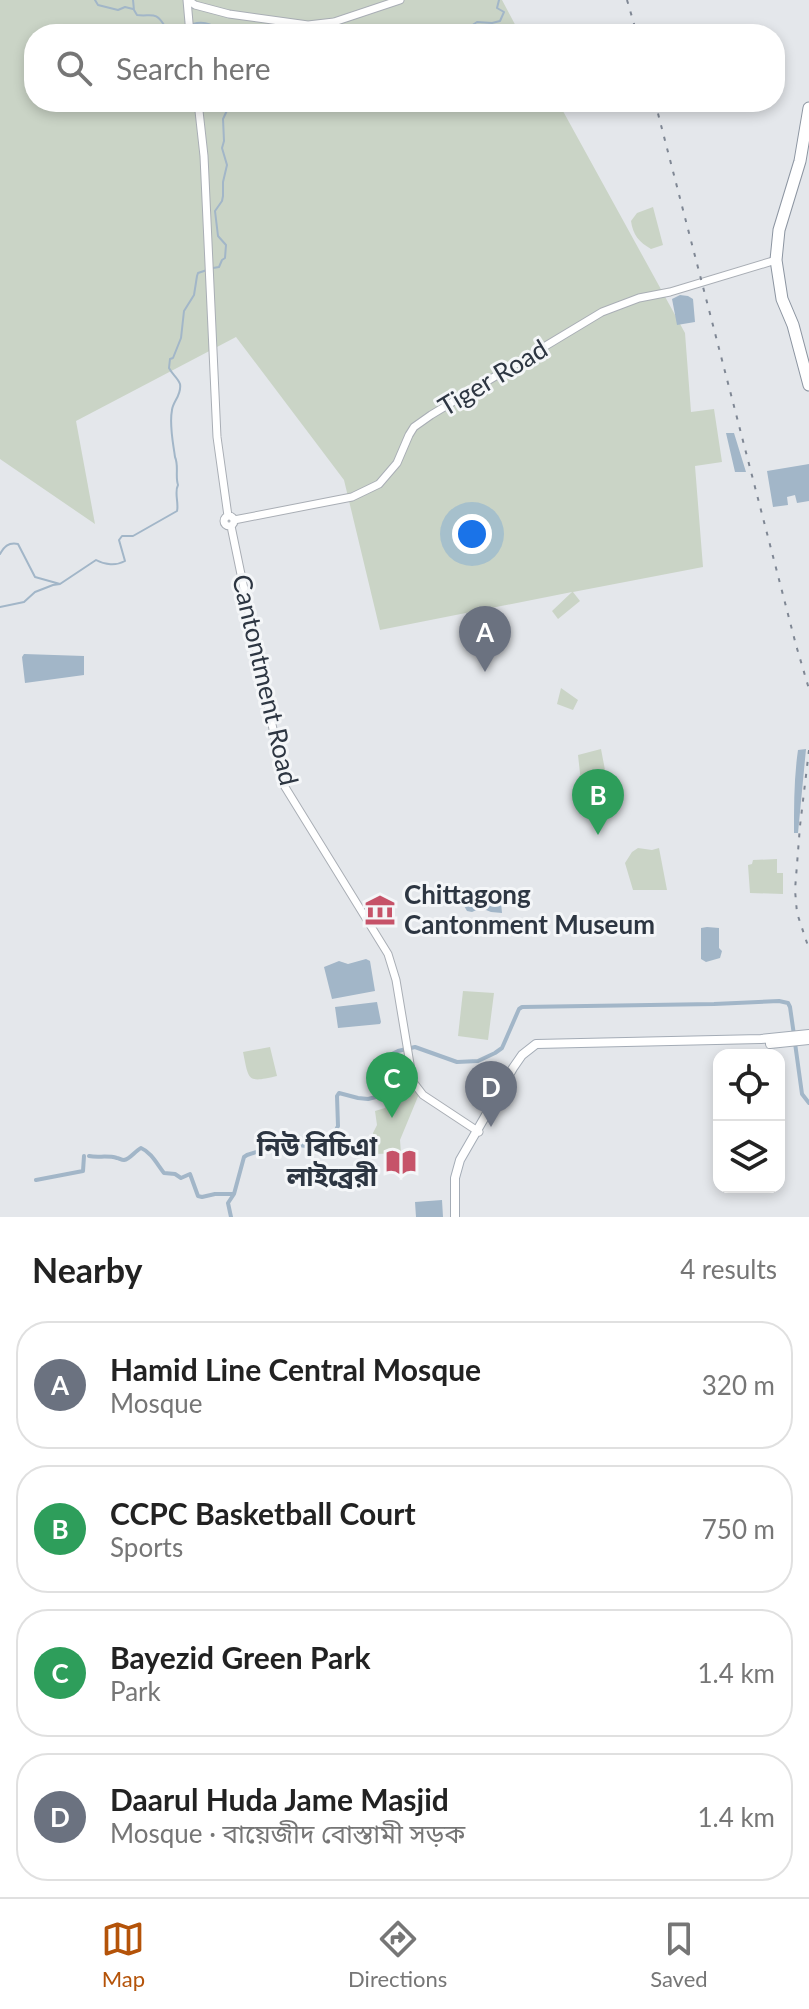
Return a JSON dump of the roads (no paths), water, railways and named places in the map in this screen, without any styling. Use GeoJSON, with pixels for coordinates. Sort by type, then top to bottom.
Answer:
{"type":"FeatureCollection","features":[{"type":"Feature","properties":{"kind":"highway"},"geometry":{"type":"LineString","coordinates":[[809,108],[800,161],[779,230],[776,260],[782,299],[793,325],[809,385]]}},
{"type":"Feature","properties":{"kind":"highway"},"geometry":{"type":"LineString","coordinates":[[809,122],[801,170],[779,246],[783,294],[809,371]]}},
{"type":"Feature","properties":{"kind":"main road"},"geometry":{"type":"LineString","coordinates":[[793,1039],[809,1034]]}},
{"type":"Feature","properties":{"kind":"main road"},"geometry":{"type":"LineString","coordinates":[[457,1217],[460,1172],[478,1132],[518,1067],[531,1052],[538,1049],[809,1040]]}},
{"type":"Feature","properties":{"kind":"street"},"geometry":{"type":"LineString","coordinates":[[187,0],[229,14],[301,24]]}},
{"type":"Feature","properties":{"kind":"street"},"geometry":{"type":"LineString","coordinates":[[187,0],[189,24]]}},
{"type":"Feature","properties":{"kind":"street"},"geometry":{"type":"LineString","coordinates":[[317,24],[334,22],[400,0]]}},
{"type":"Feature","properties":{"kind":"street","name":"Cantontment Road"},"geometry":{"type":"LineString","coordinates":[[199,112],[204,156],[217,437],[282,779],[388,954],[396,980],[413,1082],[420,1092],[478,1132]]}},
{"type":"Feature","properties":{"kind":"street","name":"Tiger Road"},"geometry":{"type":"LineString","coordinates":[[231,520],[352,497],[379,484],[397,463],[414,427],[602,312],[639,298],[670,292],[776,260]]}},
{"type":"Feature","properties":{"kind":"water"},"geometry":{"type":"Polygon","coordinates":[[[680,295],[693,299],[695,322],[677,325],[672,299],[680,295]]]}},
{"type":"Feature","properties":{"kind":"water"},"geometry":{"type":"Polygon","coordinates":[[[726,433],[734,433],[746,472],[735,472],[726,433]]]}},
{"type":"Feature","properties":{"kind":"water"},"geometry":{"type":"Polygon","coordinates":[[[809,464],[809,501],[797,503],[795,495],[787,497],[788,505],[773,507],[767,471],[809,464]]]}},
{"type":"Feature","properties":{"kind":"water"},"geometry":{"type":"Polygon","coordinates":[[[24,654],[84,656],[84,675],[25,683],[24,654]]]}},
{"type":"Feature","properties":{"kind":"water"},"geometry":{"type":"Polygon","coordinates":[[[806,749],[798,833],[794,833],[798,750],[806,749]]]}},
{"type":"Feature","properties":{"kind":"water"},"geometry":{"type":"Polygon","coordinates":[[[463,899],[499,899],[502,913],[481,908],[467,911],[463,899]]]}},
{"type":"Feature","properties":{"kind":"water"},"geometry":{"type":"Polygon","coordinates":[[[701,928],[719,928],[719,948],[722,951],[720,958],[706,962],[701,959],[701,928]]]}},
{"type":"Feature","properties":{"kind":"water"},"geometry":{"type":"Polygon","coordinates":[[[366,959],[370,961],[375,991],[332,999],[324,967],[339,961],[348,964],[366,959]]]}},
{"type":"Feature","properties":{"kind":"water"},"geometry":{"type":"Polygon","coordinates":[[[377,1002],[380,1024],[338,1028],[335,1007],[377,1002]]]}},
{"type":"Feature","properties":{"kind":"water"},"geometry":{"type":"Polygon","coordinates":[[[442,1200],[443,1217],[416,1217],[415,1202],[442,1200]]]}},
{"type":"Feature","properties":{"kind":"waterway"},"geometry":{"type":"LineString","coordinates":[[95,0],[98,5],[118,10],[125,7],[133,9]]}},
{"type":"Feature","properties":{"kind":"waterway"},"geometry":{"type":"LineString","coordinates":[[133,0],[137,15],[156,16],[163,24]]}},
{"type":"Feature","properties":{"kind":"waterway"},"geometry":{"type":"LineString","coordinates":[[474,24],[500,21],[504,12],[497,8],[499,0]]}},
{"type":"Feature","properties":{"kind":"waterway"},"geometry":{"type":"LineString","coordinates":[[193,24],[207,24]]}},
{"type":"Feature","properties":{"kind":"waterway"},"geometry":{"type":"LineString","coordinates":[[213,268],[219,267],[225,258],[226,245],[218,236],[215,211],[222,201],[227,165],[222,148],[223,119],[226,112]]}},
{"type":"Feature","properties":{"kind":"waterway"},"geometry":{"type":"LineString","coordinates":[[0,554],[7,546],[18,544],[35,577],[60,584],[96,560],[110,564],[125,561],[119,540],[122,536],[133,536],[177,511],[177,464],[171,422],[180,388],[169,368],[170,359],[181,338],[184,311],[194,295],[198,273],[207,270]]}},
{"type":"Feature","properties":{"kind":"waterway"},"geometry":{"type":"LineString","coordinates":[[0,607],[24,602],[35,592],[60,584]]}},
{"type":"Feature","properties":{"kind":"waterway"},"geometry":{"type":"LineString","coordinates":[[89,1156],[124,1160],[141,1148],[151,1155],[164,1173],[181,1178],[190,1174],[198,1196],[234,1194],[247,1155],[284,1145],[315,1147],[327,1142],[338,1126],[339,1093],[368,1099],[388,1094],[383,1063],[388,1056],[415,1047],[457,1062],[478,1061],[502,1048],[522,1007],[779,1001],[788,1003],[790,1007],[794,1035]]}},
{"type":"Feature","properties":{"kind":"waterway"},"geometry":{"type":"LineString","coordinates":[[795,1043],[802,1094],[809,1103]]}},
{"type":"Feature","properties":{"kind":"waterway"},"geometry":{"type":"LineString","coordinates":[[36,1180],[83,1171],[84,1156]]}},
{"type":"Feature","properties":{"kind":"waterway"},"geometry":{"type":"LineString","coordinates":[[231,1217],[228,1203],[234,1194]]}},
{"type":"Feature","properties":{"kind":"railway"},"geometry":{"type":"LineString","coordinates":[[627,0],[634,24]]}},
{"type":"Feature","properties":{"kind":"railway"},"geometry":{"type":"LineString","coordinates":[[658,112],[809,689]]}},
{"type":"Feature","properties":{"kind":"railway"},"geometry":{"type":"LineString","coordinates":[[809,750],[795,890],[797,913],[809,949]]}},
{"type":"Feature","properties":{"kind":"place","name":"Hamid Line Central Mosque"},"geometry":{"type":"Point","coordinates":[485,672]}},
{"type":"Feature","properties":{"kind":"place","name":"CCPC Basketball Court"},"geometry":{"type":"Point","coordinates":[598,835]}},
{"type":"Feature","properties":{"kind":"place","name":"Chittagong Cantonment Museum"},"geometry":{"type":"Point","coordinates":[380,910]}},
{"type":"Feature","properties":{"kind":"place","name":"Bayezid Green Park"},"geometry":{"type":"Point","coordinates":[392,1118]}},
{"type":"Feature","properties":{"kind":"place","name":"Daarul Huda Jame Masjid"},"geometry":{"type":"Point","coordinates":[491,1127]}},
{"type":"Feature","properties":{"kind":"place","name":"নিউ বিচিএা লাইব্রেরী"},"geometry":{"type":"Point","coordinates":[401,1162]}}]}
